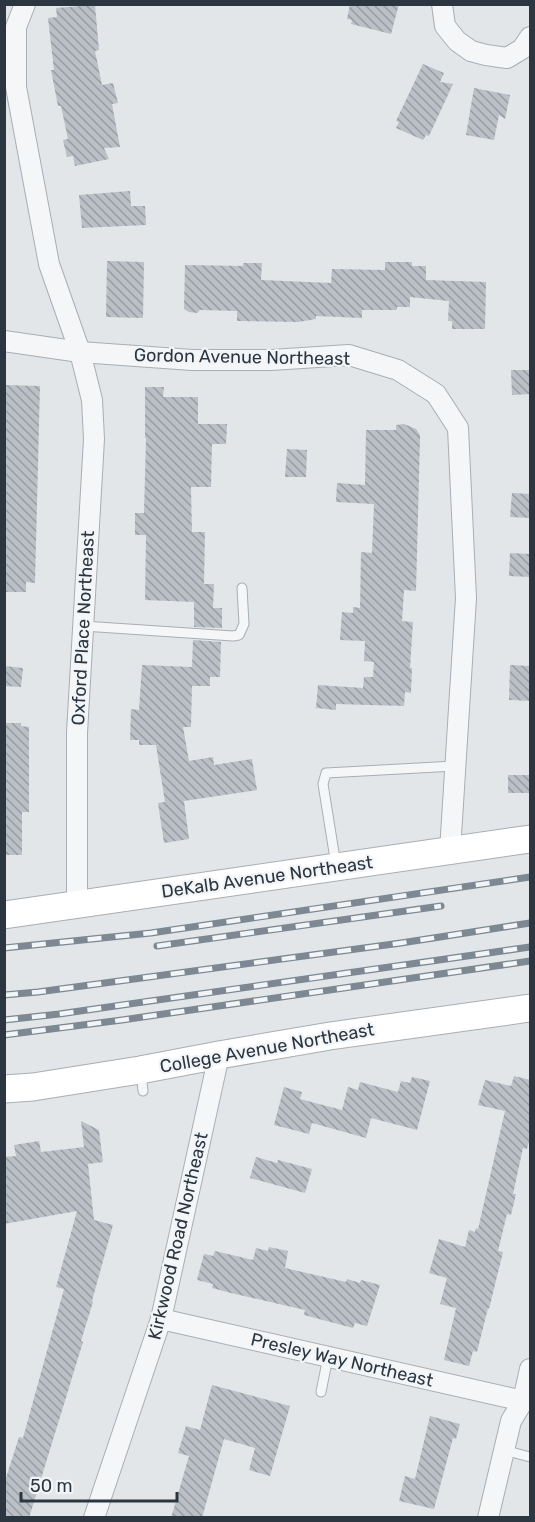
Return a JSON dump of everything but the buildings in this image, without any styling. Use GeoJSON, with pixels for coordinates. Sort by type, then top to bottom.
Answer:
{"type":"FeatureCollection","features":[{"type":"Feature","properties":{"kind":"main road","name":"DeKalb Avenue Northeast"},"geometry":{"type":"LineString","coordinates":[[4,915],[531,839]]}},
{"type":"Feature","properties":{"kind":"main road","name":"College Avenue Northeast"},"geometry":{"type":"LineString","coordinates":[[4,1089],[142,1081],[219,1054],[531,1008]]}},
{"type":"Feature","properties":{"kind":"street","name":"Oxford Place Northeast"},"geometry":{"type":"LineString","coordinates":[[25,4],[16,27],[16,87],[49,264],[80,352],[92,400],[94,439],[77,733],[77,905]]}},
{"type":"Feature","properties":{"kind":"street"},"geometry":{"type":"LineString","coordinates":[[442,4],[445,26],[457,41],[471,51],[486,56],[507,58],[522,49],[531,37]]}},
{"type":"Feature","properties":{"kind":"street","name":"Gordon Avenue Northeast"},"geometry":{"type":"LineString","coordinates":[[4,341],[80,352],[192,360],[271,360],[349,355],[398,370],[436,394],[458,428],[466,598],[450,851]]}},
{"type":"Feature","properties":{"kind":"street","name":"Kirkwood Road Northeast"},"geometry":{"type":"LineString","coordinates":[[94,1518],[161,1319],[219,1054]]}},
{"type":"Feature","properties":{"kind":"street","name":"Presley Way Northeast"},"geometry":{"type":"LineString","coordinates":[[161,1319],[523,1401]]}},
{"type":"Feature","properties":{"kind":"street"},"geometry":{"type":"LineString","coordinates":[[488,1518],[511,1422],[523,1401],[531,1369]]}},
{"type":"Feature","properties":{"kind":"lane"},"geometry":{"type":"LineString","coordinates":[[83,626],[239,635],[244,624],[242,588]]}},
{"type":"Feature","properties":{"kind":"lane"},"geometry":{"type":"LineString","coordinates":[[337,867],[323,784],[327,773],[455,765]]}},
{"type":"Feature","properties":{"kind":"lane"},"geometry":{"type":"LineString","coordinates":[[321,1392],[328,1357]]}},
{"type":"Feature","properties":{"kind":"lane"},"geometry":{"type":"LineString","coordinates":[[504,1450],[531,1457]]}},
{"type":"Feature","properties":{"kind":"railway"},"geometry":{"type":"LineString","coordinates":[[4,948],[151,933],[530,877]]}},
{"type":"Feature","properties":{"kind":"railway"},"geometry":{"type":"LineString","coordinates":[[157,946],[441,906]]}},
{"type":"Feature","properties":{"kind":"railway"},"geometry":{"type":"LineString","coordinates":[[4,995],[401,943],[530,923]]}},
{"type":"Feature","properties":{"kind":"railway"},"geometry":{"type":"LineString","coordinates":[[4,1020],[530,947]]}},
{"type":"Feature","properties":{"kind":"railway"},"geometry":{"type":"LineString","coordinates":[[4,1035],[530,961]]}}]}
